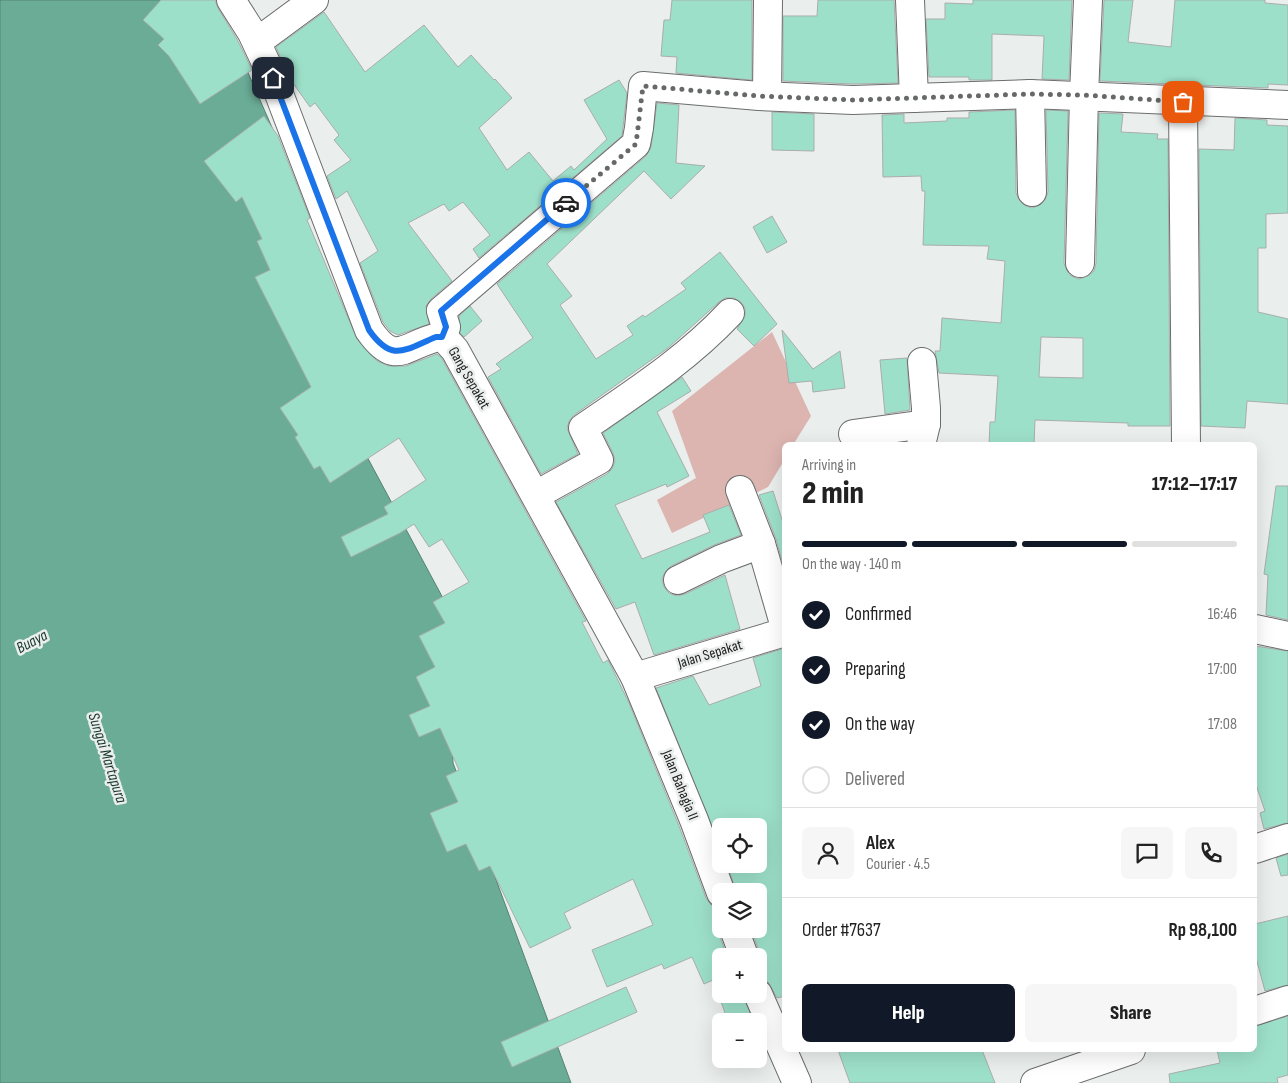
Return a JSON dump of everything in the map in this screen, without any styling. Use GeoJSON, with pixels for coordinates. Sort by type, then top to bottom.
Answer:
{"type":"FeatureCollection","features":[{"type":"Feature","properties":{"kind":"street","name":"Gang Sepakat"},"geometry":{"type":"LineString","coordinates":[[231,0],[257,42],[273,78],[369,330],[376,340],[392,351],[400,352],[436,337],[442,337],[455,350],[635,677]]}},
{"type":"Feature","properties":{"kind":"street"},"geometry":{"type":"LineString","coordinates":[[257,42],[314,0]]}},
{"type":"Feature","properties":{"kind":"street"},"geometry":{"type":"LineString","coordinates":[[767,96],[768,0]]}},
{"type":"Feature","properties":{"kind":"street"},"geometry":{"type":"LineString","coordinates":[[910,0],[914,98]]}},
{"type":"Feature","properties":{"kind":"street"},"geometry":{"type":"LineString","coordinates":[[1080,263],[1088,0]]}},
{"type":"Feature","properties":{"kind":"street"},"geometry":{"type":"LineString","coordinates":[[442,337],[446,327],[441,311],[636,144],[643,86],[767,96],[853,100],[1030,94],[1288,105]]}},
{"type":"Feature","properties":{"kind":"street"},"geometry":{"type":"LineString","coordinates":[[1030,94],[1032,192]]}},
{"type":"Feature","properties":{"kind":"street"},"geometry":{"type":"LineString","coordinates":[[1183,102],[1186,442]]}},
{"type":"Feature","properties":{"kind":"street"},"geometry":{"type":"LineString","coordinates":[[536,495],[599,460],[583,428],[650,382],[694,348],[730,313]]}},
{"type":"Feature","properties":{"kind":"street"},"geometry":{"type":"LineString","coordinates":[[853,434],[923,434],[922,362]]}},
{"type":"Feature","properties":{"kind":"street"},"geometry":{"type":"LineString","coordinates":[[740,490],[761,544],[782,616]]}},
{"type":"Feature","properties":{"kind":"street"},"geometry":{"type":"LineString","coordinates":[[678,580],[721,559],[761,544]]}},
{"type":"Feature","properties":{"kind":"street"},"geometry":{"type":"LineString","coordinates":[[1257,629],[1288,636]]}},
{"type":"Feature","properties":{"kind":"street","name":"Jalan Sepakat"},"geometry":{"type":"LineString","coordinates":[[635,677],[782,633]]}},
{"type":"Feature","properties":{"kind":"street","name":"Jalan Bahagia II"},"geometry":{"type":"LineString","coordinates":[[635,677],[694,820],[717,883]]}},
{"type":"Feature","properties":{"kind":"street"},"geometry":{"type":"LineString","coordinates":[[1257,848],[1288,838]]}},
{"type":"Feature","properties":{"kind":"street"},"geometry":{"type":"LineString","coordinates":[[1257,1009],[1288,1000]]}},
{"type":"Feature","properties":{"kind":"street"},"geometry":{"type":"LineString","coordinates":[[769,1003],[782,1040]]}},
{"type":"Feature","properties":{"kind":"street"},"geometry":{"type":"LineString","coordinates":[[786,1052],[797,1083]]}},
{"type":"Feature","properties":{"kind":"street"},"geometry":{"type":"LineString","coordinates":[[1034,1083],[1124,1052]]}},
{"type":"Feature","properties":{"kind":"shaded area"},"geometry":{"type":"Polygon","coordinates":[[[772,332],[811,416],[795,442],[782,442],[782,464],[768,487],[672,533],[657,500],[696,478],[672,411],[772,332]]]}},
{"type":"Feature","properties":{"kind":"water"},"geometry":{"type":"Polygon","coordinates":[[[0,0],[213,0],[229,29],[284,155],[315,360],[444,600],[453,763],[571,1083],[0,1083],[0,0]]]}},
{"type":"Feature","properties":{"kind":"building"},"geometry":{"type":"Polygon","coordinates":[[[161,0],[215,0],[252,70],[200,104],[169,56],[158,45],[164,39],[143,20],[161,0]]]}},
{"type":"Feature","properties":{"kind":"building"},"geometry":{"type":"Polygon","coordinates":[[[672,0],[752,0],[752,80],[676,73],[677,57],[661,56],[664,20],[670,20],[672,0]]]}},
{"type":"Feature","properties":{"kind":"building"},"geometry":{"type":"Polygon","coordinates":[[[818,0],[894,0],[898,83],[853,84],[783,81],[783,16],[817,16],[818,0]]]}},
{"type":"Feature","properties":{"kind":"building"},"geometry":{"type":"Polygon","coordinates":[[[973,0],[1072,0],[1069,80],[1042,79],[1044,36],[992,34],[992,80],[969,80],[969,77],[929,77],[926,19],[945,19],[945,3],[973,4],[973,0]]]}},
{"type":"Feature","properties":{"kind":"building"},"geometry":{"type":"Polygon","coordinates":[[[1104,0],[1133,0],[1128,42],[1171,47],[1175,0],[1265,0],[1265,3],[1288,5],[1288,85],[1268,84],[1268,88],[1100,81],[1104,0]]]}},
{"type":"Feature","properties":{"kind":"building"},"geometry":{"type":"Polygon","coordinates":[[[324,12],[365,72],[424,25],[458,67],[471,55],[512,98],[479,128],[507,170],[529,152],[553,181],[571,166],[574,170],[607,139],[584,100],[619,80],[627,93],[622,136],[479,258],[473,249],[490,235],[463,202],[449,211],[444,204],[408,223],[452,281],[431,299],[426,306],[429,324],[398,335],[390,331],[383,322],[360,263],[378,251],[347,191],[336,199],[327,176],[351,160],[334,140],[339,135],[315,103],[310,107],[290,79],[276,47],[324,12]]]}},
{"type":"Feature","properties":{"kind":"building"},"geometry":{"type":"Polygon","coordinates":[[[657,103],[679,105],[676,163],[705,166],[671,199],[644,171],[547,264],[572,296],[560,305],[596,359],[633,335],[627,326],[643,315],[645,317],[686,289],[681,283],[720,252],[777,324],[754,346],[737,329],[745,316],[745,308],[741,302],[734,298],[725,298],[668,348],[574,415],[569,421],[567,428],[578,454],[541,474],[488,377],[501,369],[496,364],[533,338],[497,284],[646,156],[651,147],[657,103]]]}},
{"type":"Feature","properties":{"kind":"building"},"geometry":{"type":"Polygon","coordinates":[[[1015,110],[1016,193],[1024,205],[1032,208],[1040,205],[1045,200],[1048,192],[1046,110],[1068,111],[1064,263],[1071,276],[1079,279],[1088,276],[1094,271],[1096,263],[1099,113],[1123,114],[1121,132],[1158,134],[1157,139],[1168,139],[1170,426],[1128,426],[1128,423],[1035,420],[1034,442],[989,442],[990,422],[995,422],[998,376],[939,373],[935,351],[940,351],[942,318],[1001,323],[1005,261],[987,259],[989,246],[923,245],[925,191],[922,191],[921,176],[883,177],[882,115],[904,114],[904,123],[947,121],[947,118],[969,118],[969,112],[1015,110]],[[1041,337],[1039,377],[1083,378],[1083,338],[1041,337]]]}},
{"type":"Feature","properties":{"kind":"building"},"geometry":{"type":"Polygon","coordinates":[[[772,112],[814,114],[814,151],[772,150],[772,112]]]}},
{"type":"Feature","properties":{"kind":"building"},"geometry":{"type":"Polygon","coordinates":[[[264,116],[278,136],[310,218],[307,220],[357,339],[377,361],[389,366],[406,366],[437,354],[441,357],[586,621],[582,622],[603,663],[608,660],[629,703],[706,898],[712,905],[712,938],[720,938],[724,948],[712,948],[712,980],[704,984],[692,957],[664,969],[662,964],[607,987],[592,950],[653,925],[633,879],[564,913],[571,928],[530,948],[490,866],[479,871],[466,844],[447,852],[430,813],[458,802],[446,776],[459,770],[440,728],[419,737],[409,715],[430,706],[416,677],[435,667],[419,636],[445,623],[433,602],[469,582],[442,539],[429,547],[414,524],[351,557],[341,537],[388,514],[384,507],[426,480],[399,438],[330,483],[320,466],[314,469],[295,437],[298,435],[280,408],[311,387],[255,277],[270,270],[257,241],[262,239],[242,197],[236,202],[204,161],[264,116]]]}},
{"type":"Feature","properties":{"kind":"building"},"geometry":{"type":"Polygon","coordinates":[[[1235,118],[1267,120],[1267,125],[1288,126],[1288,213],[1266,214],[1266,248],[1258,248],[1258,312],[1288,319],[1288,404],[1247,401],[1245,428],[1201,426],[1199,149],[1234,150],[1235,118]]]}},
{"type":"Feature","properties":{"kind":"building"},"geometry":{"type":"Polygon","coordinates":[[[772,216],[787,242],[767,253],[753,227],[772,216]]]}},
{"type":"Feature","properties":{"kind":"building"},"geometry":{"type":"Polygon","coordinates":[[[470,306],[482,321],[464,337],[460,333],[459,316],[470,306]]]}},
{"type":"Feature","properties":{"kind":"building"},"geometry":{"type":"Polygon","coordinates":[[[782,330],[813,369],[840,351],[845,388],[813,392],[812,381],[789,383],[782,330]]]}},
{"type":"Feature","properties":{"kind":"building"},"geometry":{"type":"Polygon","coordinates":[[[907,358],[910,410],[885,414],[880,360],[907,358]]]}},
{"type":"Feature","properties":{"kind":"building"},"geometry":{"type":"Polygon","coordinates":[[[682,377],[691,391],[657,412],[689,476],[667,487],[666,484],[615,505],[642,559],[710,532],[703,515],[729,505],[741,535],[714,545],[671,566],[665,572],[662,579],[664,587],[669,593],[677,596],[725,575],[740,629],[654,655],[635,602],[616,609],[556,502],[607,474],[612,469],[615,461],[603,433],[682,377]]]}},
{"type":"Feature","properties":{"kind":"building"},"geometry":{"type":"Polygon","coordinates":[[[1276,486],[1288,486],[1288,620],[1266,615],[1268,575],[1264,574],[1276,486]]]}},
{"type":"Feature","properties":{"kind":"building"},"geometry":{"type":"Polygon","coordinates":[[[773,491],[782,520],[782,560],[776,539],[759,495],[773,491]]]}},
{"type":"Feature","properties":{"kind":"building"},"geometry":{"type":"Polygon","coordinates":[[[1257,646],[1288,651],[1288,823],[1264,829],[1260,813],[1265,811],[1257,788],[1257,646]]]}},
{"type":"Feature","properties":{"kind":"building"},"geometry":{"type":"Polygon","coordinates":[[[782,649],[782,997],[777,998],[767,982],[767,948],[758,948],[754,938],[767,938],[767,883],[733,883],[730,873],[767,873],[767,818],[712,818],[712,827],[656,688],[693,676],[709,705],[761,686],[753,658],[782,649]]]}},
{"type":"Feature","properties":{"kind":"building"},"geometry":{"type":"Polygon","coordinates":[[[1288,854],[1288,875],[1281,876],[1276,858],[1288,854]]]}},
{"type":"Feature","properties":{"kind":"building"},"geometry":{"type":"Polygon","coordinates":[[[1288,916],[1288,985],[1265,991],[1257,961],[1257,924],[1288,916]]]}},
{"type":"Feature","properties":{"kind":"building"},"geometry":{"type":"Polygon","coordinates":[[[626,987],[637,1012],[512,1067],[501,1042],[626,987]]]}},
{"type":"Feature","properties":{"kind":"building"},"geometry":{"type":"Polygon","coordinates":[[[721,1003],[746,1003],[750,1013],[725,1013],[721,1003]]]}},
{"type":"Feature","properties":{"kind":"building"},"geometry":{"type":"Polygon","coordinates":[[[1288,1016],[1288,1075],[1277,1078],[1278,1083],[1170,1083],[1169,1074],[1220,1063],[1217,1052],[1257,1052],[1257,1025],[1288,1016]]]}},
{"type":"Feature","properties":{"kind":"building"},"geometry":{"type":"Polygon","coordinates":[[[839,1052],[983,1052],[995,1083],[850,1083],[839,1052]]]}},
{"type":"Feature","properties":{"kind":"way so far"},"geometry":{"type":"LineString","coordinates":[[566,203],[636,144],[643,86],[759,96],[853,100],[1030,94],[1084,95],[1183,102]]}},
{"type":"Feature","properties":{"kind":"route"},"geometry":{"type":"LineString","coordinates":[[273,78],[369,330],[376,340],[392,351],[400,352],[436,337],[442,337],[446,321],[441,311],[566,203]]}},
{"type":"Feature","properties":{"kind":"water label","name":"Buaya"},"geometry":{"type":"Point","coordinates":[32,642]}},
{"type":"Feature","properties":{"kind":"water label","name":"Sungai Martapura"},"geometry":{"type":"Point","coordinates":[107,758]}}]}
